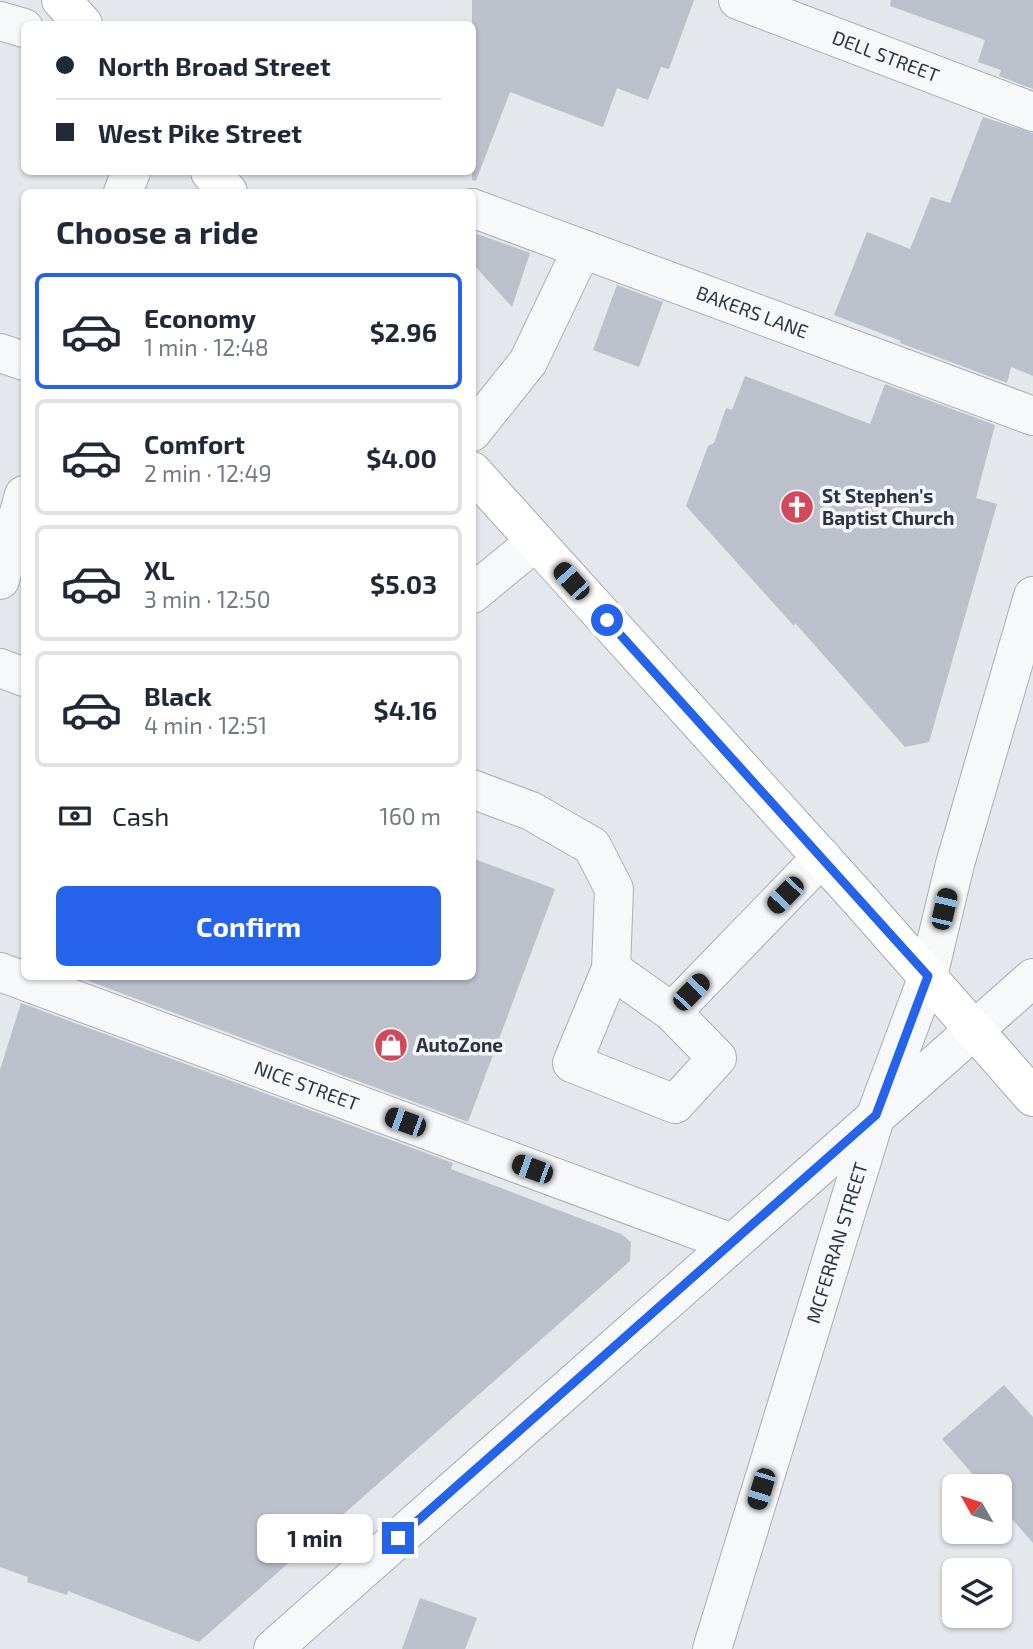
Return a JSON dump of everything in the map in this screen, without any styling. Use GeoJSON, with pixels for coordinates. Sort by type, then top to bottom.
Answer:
{"type":"FeatureCollection","features":[{"type":"Feature","properties":{"kind":"main road"},"geometry":{"type":"LineString","coordinates":[[61,0],[80,21]]}},
{"type":"Feature","properties":{"kind":"main road"},"geometry":{"type":"LineString","coordinates":[[213,175],[225,189]]}},
{"type":"Feature","properties":{"kind":"main road"},"geometry":{"type":"LineString","coordinates":[[476,478],[487,499],[536,541],[822,857],[1033,1097]]}},
{"type":"Feature","properties":{"kind":"street","name":"DELL STREET"},"geometry":{"type":"LineString","coordinates":[[738,0],[1033,112]]}},
{"type":"Feature","properties":{"kind":"street"},"geometry":{"type":"LineString","coordinates":[[0,21],[21,27]]}},
{"type":"Feature","properties":{"kind":"street","name":"BAKERS LANE"},"geometry":{"type":"LineString","coordinates":[[476,209],[1033,416]]}},
{"type":"Feature","properties":{"kind":"street"},"geometry":{"type":"LineString","coordinates":[[476,427],[528,362],[582,249]]}},
{"type":"Feature","properties":{"kind":"street"},"geometry":{"type":"LineString","coordinates":[[0,354],[21,360]]}},
{"type":"Feature","properties":{"kind":"street"},"geometry":{"type":"LineString","coordinates":[[0,580],[21,506]]}},
{"type":"Feature","properties":{"kind":"street"},"geometry":{"type":"LineString","coordinates":[[476,591],[536,541]]}},
{"type":"Feature","properties":{"kind":"street","name":"MCFERRAN STREET"},"geometry":{"type":"LineString","coordinates":[[712,1649],[876,1115],[928,976],[955,864],[1033,596]]}},
{"type":"Feature","properties":{"kind":"street"},"geometry":{"type":"LineString","coordinates":[[0,668],[21,676]]}},
{"type":"Feature","properties":{"kind":"street"},"geometry":{"type":"LineString","coordinates":[[476,790],[531,811],[592,846],[614,889],[611,969],[572,1063],[675,1104],[717,1058],[672,1012],[611,969]]}},
{"type":"Feature","properties":{"kind":"street"},"geometry":{"type":"LineString","coordinates":[[672,1012],[822,857]]}},
{"type":"Feature","properties":{"kind":"street","name":"NICE STREET"},"geometry":{"type":"LineString","coordinates":[[0,972],[21,980]]}},
{"type":"Feature","properties":{"kind":"street"},"geometry":{"type":"LineString","coordinates":[[273,1649],[1033,978]]}},
{"type":"Feature","properties":{"kind":"street","name":"NICE STREET"},"geometry":{"type":"LineString","coordinates":[[22,980],[732,1243]]}},
{"type":"Feature","properties":{"kind":"building"},"geometry":{"type":"Polygon","coordinates":[[[472,0],[694,0],[669,69],[661,67],[648,100],[617,88],[603,127],[510,92],[476,181],[472,180],[472,175],[476,175],[476,21],[472,21],[472,0]]]}},
{"type":"Feature","properties":{"kind":"building"},"geometry":{"type":"Polygon","coordinates":[[[891,0],[1033,0],[1033,89],[999,76],[1001,70],[978,62],[985,40],[890,6],[891,0]]]}},
{"type":"Feature","properties":{"kind":"building"},"geometry":{"type":"Polygon","coordinates":[[[983,117],[1033,133],[1033,376],[1011,367],[1007,383],[834,315],[867,232],[910,249],[931,197],[950,203],[983,117]]]}},
{"type":"Feature","properties":{"kind":"building"},"geometry":{"type":"Polygon","coordinates":[[[476,233],[530,253],[512,307],[476,267],[476,233]]]}},
{"type":"Feature","properties":{"kind":"building"},"geometry":{"type":"Polygon","coordinates":[[[617,285],[663,302],[639,367],[593,350],[617,285]]]}},
{"type":"Feature","properties":{"kind":"building"},"geometry":{"type":"Polygon","coordinates":[[[745,376],[870,424],[885,384],[995,425],[976,498],[997,504],[929,742],[905,747],[686,506],[708,446],[714,443],[726,408],[732,410],[745,376]]]}},
{"type":"Feature","properties":{"kind":"building","name":"AutoZone"},"geometry":{"type":"Polygon","coordinates":[[[476,859],[555,889],[468,1122],[86,980],[476,980],[476,859]]]}},
{"type":"Feature","properties":{"kind":"building"},"geometry":{"type":"Polygon","coordinates":[[[21,1003],[453,1163],[451,1169],[621,1234],[631,1242],[630,1261],[199,1642],[68,1591],[67,1595],[27,1582],[28,1577],[0,1567],[0,1070],[21,1003]]]}},
{"type":"Feature","properties":{"kind":"building"},"geometry":{"type":"Polygon","coordinates":[[[1004,1385],[1033,1417],[1033,1543],[1012,1519],[1012,1474],[973,1474],[942,1439],[1004,1385]]]}},
{"type":"Feature","properties":{"kind":"building"},"geometry":{"type":"Polygon","coordinates":[[[420,1598],[477,1618],[465,1649],[402,1649],[420,1598]]]}},
{"type":"Feature","properties":{"kind":"place","name":"St Stephen's Baptist Church"},"geometry":{"type":"Point","coordinates":[797,507]}},
{"type":"Feature","properties":{"kind":"place","name":"AutoZone"},"geometry":{"type":"Point","coordinates":[391,1045]}},
{"type":"Feature","properties":{"kind":"route"},"geometry":{"type":"LineString","coordinates":[[398,1538],[876,1115],[928,976],[607,620]]}}]}
